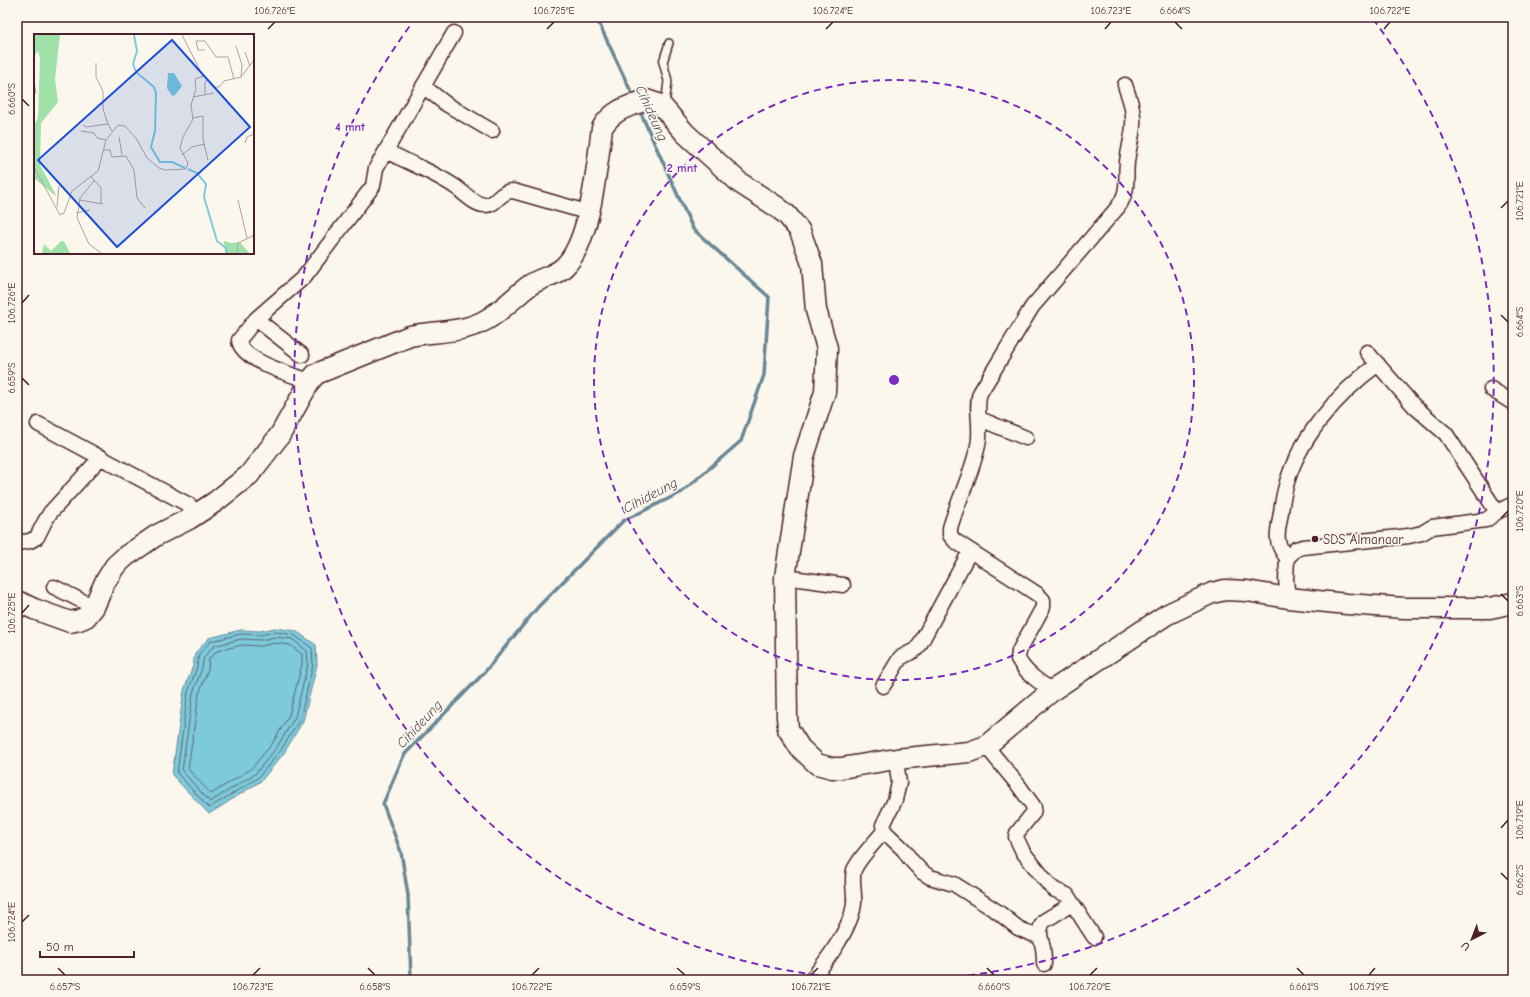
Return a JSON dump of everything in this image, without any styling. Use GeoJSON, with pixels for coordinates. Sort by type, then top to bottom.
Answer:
{"type":"FeatureCollection","features":[{"type":"Feature","properties":{"kind":"main road"},"geometry":{"type":"LineString","coordinates":[[17,601],[70,622],[86,618],[94,607],[105,582],[115,566],[126,556],[157,535],[189,519],[215,502],[249,475],[280,435],[310,382],[321,371],[410,336],[460,329],[484,322],[533,283],[559,271],[572,258],[577,249],[590,213],[602,128],[610,116],[620,110],[654,103],[740,183],[787,215],[800,231],[812,264],[816,310],[827,348],[826,392],[804,456],[785,577],[788,729],[800,748],[817,764],[841,768],[896,758],[969,752],[986,746],[1053,690],[1166,615],[1212,592],[1225,590],[1248,591],[1288,598],[1404,608],[1490,608],[1513,603]]}},
{"type":"Feature","properties":{"kind":"street"},"geometry":{"type":"LineString","coordinates":[[310,382],[271,368],[251,356],[242,347],[240,340],[256,319],[304,277],[373,186],[376,168],[454,33]]}},
{"type":"Feature","properties":{"kind":"street"},"geometry":{"type":"LineString","coordinates":[[1053,690],[1046,687],[1033,677],[1018,659],[1019,651],[1043,607],[1043,600],[1037,594],[952,538],[950,531],[953,516],[979,444],[980,393],[1032,307],[1118,207],[1123,198],[1128,183],[1127,162],[1133,129],[1132,109],[1125,85]]}},
{"type":"Feature","properties":{"kind":"street"},"geometry":{"type":"LineString","coordinates":[[423,86],[446,104],[492,131]]}},
{"type":"Feature","properties":{"kind":"street"},"geometry":{"type":"LineString","coordinates":[[386,151],[442,179],[466,196],[486,205],[492,204],[504,192],[513,191],[590,213]]}},
{"type":"Feature","properties":{"kind":"street"},"geometry":{"type":"LineString","coordinates":[[256,319],[302,355]]}},
{"type":"Feature","properties":{"kind":"street"},"geometry":{"type":"LineString","coordinates":[[1367,352],[1414,406],[1446,434],[1497,512]]}},
{"type":"Feature","properties":{"kind":"street"},"geometry":{"type":"LineString","coordinates":[[1288,598],[1286,580],[1287,558],[1280,548],[1277,538],[1285,490],[1297,458],[1302,447],[1344,392],[1378,364]]}},
{"type":"Feature","properties":{"kind":"street"},"geometry":{"type":"LineString","coordinates":[[1491,389],[1513,403]]}},
{"type":"Feature","properties":{"kind":"street"},"geometry":{"type":"LineString","coordinates":[[980,419],[1026,438]]}},
{"type":"Feature","properties":{"kind":"street"},"geometry":{"type":"LineString","coordinates":[[38,424],[189,505],[192,508],[189,519]]}},
{"type":"Feature","properties":{"kind":"street"},"geometry":{"type":"LineString","coordinates":[[17,543],[30,541],[37,537],[50,513],[101,457]]}},
{"type":"Feature","properties":{"kind":"street"},"geometry":{"type":"LineString","coordinates":[[1287,558],[1296,549],[1302,547],[1409,536],[1432,527],[1486,520],[1497,512],[1513,504]]}},
{"type":"Feature","properties":{"kind":"street"},"geometry":{"type":"LineString","coordinates":[[883,686],[900,658],[915,650],[919,646],[970,551]]}},
{"type":"Feature","properties":{"kind":"street"},"geometry":{"type":"LineString","coordinates":[[785,577],[843,585]]}},
{"type":"Feature","properties":{"kind":"street"},"geometry":{"type":"LineString","coordinates":[[54,587],[94,607]]}},
{"type":"Feature","properties":{"kind":"street"},"geometry":{"type":"LineString","coordinates":[[986,746],[1034,807],[1033,813],[1017,833],[1016,837],[1022,852],[1050,886],[1055,890],[1065,893],[1094,937]]}},
{"type":"Feature","properties":{"kind":"street"},"geometry":{"type":"LineString","coordinates":[[896,758],[899,783],[895,800],[883,825],[884,831],[904,850],[922,872],[954,884],[998,912],[1018,928],[1039,936]]}},
{"type":"Feature","properties":{"kind":"street"},"geometry":{"type":"LineString","coordinates":[[811,980],[830,956],[846,927],[854,904],[854,870],[884,831]]}},
{"type":"Feature","properties":{"kind":"street"},"geometry":{"type":"LineString","coordinates":[[1044,964],[1042,943],[1039,936],[1041,926],[1044,921],[1072,904]]}},
{"type":"Feature","properties":{"kind":"lane"},"geometry":{"type":"LineString","coordinates":[[654,103],[666,97],[668,81],[663,62],[669,44]]}},
{"type":"Feature","properties":{"kind":"water"},"geometry":{"type":"Polygon","coordinates":[[[275,628],[296,631],[316,645],[317,665],[303,721],[284,753],[261,781],[209,814],[172,775],[184,690],[193,666],[195,653],[209,638],[241,630],[260,631],[275,628]]]}},
{"type":"Feature","properties":{"kind":"waterway","name":"Cihideung"},"geometry":{"type":"LineString","coordinates":[[596,17],[634,98]]}},
{"type":"Feature","properties":{"kind":"waterway","name":"Cihideung"},"geometry":{"type":"LineString","coordinates":[[411,980],[408,895],[401,852],[383,804],[404,755],[484,673],[538,607],[623,521],[682,492],[741,441],[764,375],[769,297],[693,229],[639,109]]}},
{"type":"Feature","properties":{"kind":"place","name":"SDS Almanaar"},"geometry":{"type":"Point","coordinates":[1315,539]}}]}
